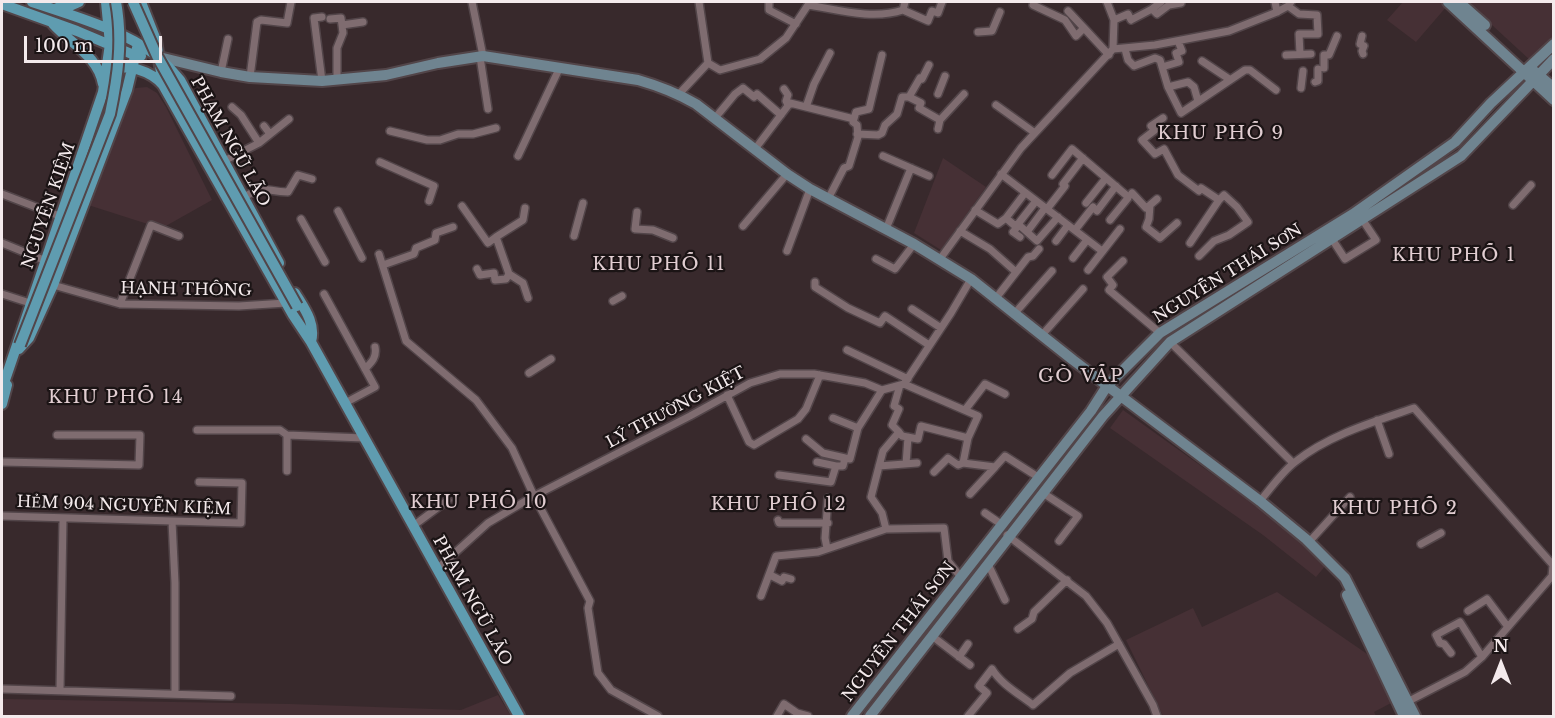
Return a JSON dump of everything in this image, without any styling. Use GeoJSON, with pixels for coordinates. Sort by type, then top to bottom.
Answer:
{"type":"FeatureCollection","features":[{"type":"Feature","properties":{"kind":"main road"},"geometry":{"type":"LineString","coordinates":[[32,2],[109,30],[159,57]]}},
{"type":"Feature","properties":{"kind":"main road"},"geometry":{"type":"LineString","coordinates":[[51,8],[70,6],[79,2]]}},
{"type":"Feature","properties":{"kind":"main road"},"geometry":{"type":"LineString","coordinates":[[2,404],[18,348],[110,114],[120,55],[116,2]]}},
{"type":"Feature","properties":{"kind":"main road"},"geometry":{"type":"LineString","coordinates":[[106,7],[134,2],[157,56],[291,304]]}},
{"type":"Feature","properties":{"kind":"main road"},"geometry":{"type":"LineString","coordinates":[[141,2],[153,32],[159,57]]}},
{"type":"Feature","properties":{"kind":"main road"},"geometry":{"type":"LineString","coordinates":[[1448,2],[1531,73],[1554,88]]}},
{"type":"Feature","properties":{"kind":"main road"},"geometry":{"type":"LineString","coordinates":[[1459,2],[1531,73],[1554,100]]}},
{"type":"Feature","properties":{"kind":"main road"},"geometry":{"type":"LineString","coordinates":[[5,3],[110,44],[134,56],[159,57],[250,77],[337,80],[386,75],[481,56],[638,80],[680,94],[716,118],[787,174],[810,189],[914,244],[971,279],[1120,396],[1260,501],[1309,542],[1345,578],[1415,717]]}},
{"type":"Feature","properties":{"kind":"main road","name":"NGUYỄN KIỆM"},"geometry":{"type":"LineString","coordinates":[[2,389],[104,92],[110,44],[106,7]]}},
{"type":"Feature","properties":{"kind":"main road"},"geometry":{"type":"LineString","coordinates":[[51,21],[97,66],[104,92]]}},
{"type":"Feature","properties":{"kind":"main road","name":"NGUYỄN KIỆM"},"geometry":{"type":"LineString","coordinates":[[18,348],[29,338],[53,285],[127,90],[138,44]]}},
{"type":"Feature","properties":{"kind":"main road","name":"NGUYỄN THÁI SƠN"},"geometry":{"type":"LineString","coordinates":[[852,717],[1091,411],[1107,386],[1160,333],[1305,250],[1332,239],[1461,156],[1554,44]]}},
{"type":"Feature","properties":{"kind":"main road","name":"PHẠM NGŨ LÃO"},"geometry":{"type":"LineString","coordinates":[[159,57],[180,80],[309,317],[313,329],[311,342]]}},
{"type":"Feature","properties":{"kind":"main road","name":"PHẠM NGŨ LÃO"},"geometry":{"type":"LineString","coordinates":[[159,57],[163,85],[291,304],[519,717]]}},
{"type":"Feature","properties":{"kind":"main road","name":"NGUYỄN THÁI SƠN"},"geometry":{"type":"LineString","coordinates":[[870,717],[1120,396],[1170,342],[1305,250],[1455,142],[1531,73],[1554,58]]}},
{"type":"Feature","properties":{"kind":"main road"},"geometry":{"type":"LineString","coordinates":[[107,77],[117,68],[132,69],[148,73],[163,85]]}},
{"type":"Feature","properties":{"kind":"main road"},"geometry":{"type":"LineString","coordinates":[[1338,572],[1404,717]]}},
{"type":"Feature","properties":{"kind":"street"},"geometry":{"type":"LineString","coordinates":[[250,77],[257,22],[261,20],[287,23],[291,2]]}},
{"type":"Feature","properties":{"kind":"street"},"geometry":{"type":"LineString","coordinates":[[472,2],[488,110]]}},
{"type":"Feature","properties":{"kind":"street"},"geometry":{"type":"LineString","coordinates":[[699,2],[708,63]]}},
{"type":"Feature","properties":{"kind":"street"},"geometry":{"type":"LineString","coordinates":[[769,2],[769,10],[796,24]]}},
{"type":"Feature","properties":{"kind":"street"},"geometry":{"type":"LineString","coordinates":[[903,10],[904,2]]}},
{"type":"Feature","properties":{"kind":"street"},"geometry":{"type":"LineString","coordinates":[[708,63],[720,70],[760,59],[786,38],[809,3],[850,12],[889,15],[903,10],[928,21],[932,11],[938,13],[942,2]]}},
{"type":"Feature","properties":{"kind":"street"},"geometry":{"type":"LineString","coordinates":[[1107,2],[1114,20],[1111,52]]}},
{"type":"Feature","properties":{"kind":"street"},"geometry":{"type":"LineString","coordinates":[[1114,20],[1128,14],[1131,20],[1161,2]]}},
{"type":"Feature","properties":{"kind":"street"},"geometry":{"type":"LineString","coordinates":[[1275,2],[1277,12]]}},
{"type":"Feature","properties":{"kind":"street"},"geometry":{"type":"LineString","coordinates":[[1152,9],[1156,14],[1169,5],[1181,3]]}},
{"type":"Feature","properties":{"kind":"street"},"geometry":{"type":"LineString","coordinates":[[940,259],[1001,174],[1035,133],[1111,52],[1229,31],[1277,12],[1290,4],[1299,14],[1317,15],[1318,34],[1299,34],[1300,54]]}},
{"type":"Feature","properties":{"kind":"street"},"geometry":{"type":"LineString","coordinates":[[1033,5],[1065,20],[1076,36],[1084,28]]}},
{"type":"Feature","properties":{"kind":"street"},"geometry":{"type":"LineString","coordinates":[[1068,10],[1111,52]]}},
{"type":"Feature","properties":{"kind":"street"},"geometry":{"type":"LineString","coordinates":[[978,32],[992,31],[1000,12]]}},
{"type":"Feature","properties":{"kind":"street"},"geometry":{"type":"LineString","coordinates":[[322,81],[314,18],[341,18],[343,33],[337,48],[337,80]]}},
{"type":"Feature","properties":{"kind":"street"},"geometry":{"type":"LineString","coordinates":[[342,25],[363,22]]}},
{"type":"Feature","properties":{"kind":"street"},"geometry":{"type":"LineString","coordinates":[[1315,82],[1318,81],[1324,54],[1329,55],[1336,36]]}},
{"type":"Feature","properties":{"kind":"street"},"geometry":{"type":"LineString","coordinates":[[1362,36],[1360,44],[1364,46],[1363,54]]}},
{"type":"Feature","properties":{"kind":"street"},"geometry":{"type":"LineString","coordinates":[[221,72],[228,39]]}},
{"type":"Feature","properties":{"kind":"street"},"geometry":{"type":"LineString","coordinates":[[1162,67],[1179,62],[1176,52],[1182,51],[1178,41]]}},
{"type":"Feature","properties":{"kind":"street"},"geometry":{"type":"LineString","coordinates":[[1125,49],[1128,60],[1134,66],[1155,58],[1160,60],[1168,87],[1181,113],[1245,70],[1250,70],[1276,90]]}},
{"type":"Feature","properties":{"kind":"street"},"geometry":{"type":"LineString","coordinates":[[806,106],[830,53]]}},
{"type":"Feature","properties":{"kind":"street"},"geometry":{"type":"LineString","coordinates":[[1286,55],[1311,54]]}},
{"type":"Feature","properties":{"kind":"street"},"geometry":{"type":"LineString","coordinates":[[828,199],[844,168],[849,166],[857,134],[857,125],[853,122],[856,112],[870,109],[882,55]]}},
{"type":"Feature","properties":{"kind":"street"},"geometry":{"type":"LineString","coordinates":[[1202,61],[1229,79]]}},
{"type":"Feature","properties":{"kind":"street"},"geometry":{"type":"LineString","coordinates":[[680,94],[708,63]]}},
{"type":"Feature","properties":{"kind":"street"},"geometry":{"type":"LineString","coordinates":[[909,97],[929,65]]}},
{"type":"Feature","properties":{"kind":"street"},"geometry":{"type":"LineString","coordinates":[[518,156],[560,67]]}},
{"type":"Feature","properties":{"kind":"street"},"geometry":{"type":"LineString","coordinates":[[1301,88],[1303,71]]}},
{"type":"Feature","properties":{"kind":"street"},"geometry":{"type":"LineString","coordinates":[[938,94],[945,76]]}},
{"type":"Feature","properties":{"kind":"street"},"geometry":{"type":"LineString","coordinates":[[1168,87],[1188,82],[1194,87],[1198,101]]}},
{"type":"Feature","properties":{"kind":"street"},"geometry":{"type":"LineString","coordinates":[[716,118],[735,94],[743,88],[754,97],[757,94],[781,115]]}},
{"type":"Feature","properties":{"kind":"street"},"geometry":{"type":"LineString","coordinates":[[784,89],[788,95],[786,101],[788,105]]}},
{"type":"Feature","properties":{"kind":"street"},"geometry":{"type":"LineString","coordinates":[[938,129],[940,120],[964,94]]}},
{"type":"Feature","properties":{"kind":"street"},"geometry":{"type":"LineString","coordinates":[[857,134],[878,135],[882,133],[885,124],[897,114],[902,97],[909,97],[921,103],[919,108],[940,120]]}},
{"type":"Feature","properties":{"kind":"street"},"geometry":{"type":"LineString","coordinates":[[754,149],[790,103],[854,119]]}},
{"type":"Feature","properties":{"kind":"street"},"geometry":{"type":"LineString","coordinates":[[996,105],[1035,133]]}},
{"type":"Feature","properties":{"kind":"street"},"geometry":{"type":"LineString","coordinates":[[232,106],[241,115],[259,143]]}},
{"type":"Feature","properties":{"kind":"street"},"geometry":{"type":"LineString","coordinates":[[1163,118],[1151,126],[1155,130],[1142,140],[1155,154],[1164,149],[1178,175],[1219,200]]}},
{"type":"Feature","properties":{"kind":"street"},"geometry":{"type":"LineString","coordinates":[[224,161],[259,143],[289,119]]}},
{"type":"Feature","properties":{"kind":"street"},"geometry":{"type":"LineString","coordinates":[[264,126],[270,134]]}},
{"type":"Feature","properties":{"kind":"street"},"geometry":{"type":"LineString","coordinates":[[390,131],[427,140],[440,140],[458,134],[473,134],[496,129]]}},
{"type":"Feature","properties":{"kind":"street"},"geometry":{"type":"LineString","coordinates":[[1052,175],[1072,149],[1146,208],[1156,199]]}},
{"type":"Feature","properties":{"kind":"street"},"geometry":{"type":"LineString","coordinates":[[883,156],[929,176]]}},
{"type":"Feature","properties":{"kind":"street"},"geometry":{"type":"LineString","coordinates":[[1027,232],[1083,158]]}},
{"type":"Feature","properties":{"kind":"street"},"geometry":{"type":"LineString","coordinates":[[380,162],[434,186],[429,201]]}},
{"type":"Feature","properties":{"kind":"street"},"geometry":{"type":"LineString","coordinates":[[886,229],[911,168]]}},
{"type":"Feature","properties":{"kind":"street"},"geometry":{"type":"LineString","coordinates":[[743,226],[787,174]]}},
{"type":"Feature","properties":{"kind":"street"},"geometry":{"type":"LineString","coordinates":[[1001,174],[1102,251]]}},
{"type":"Feature","properties":{"kind":"street"},"geometry":{"type":"LineString","coordinates":[[243,198],[256,189],[267,188],[288,192],[298,175],[312,179]]}},
{"type":"Feature","properties":{"kind":"street"},"geometry":{"type":"LineString","coordinates":[[1075,230],[1092,207],[1106,178]]}},
{"type":"Feature","properties":{"kind":"street"},"geometry":{"type":"LineString","coordinates":[[1514,205],[1531,185]]}},
{"type":"Feature","properties":{"kind":"street"},"geometry":{"type":"LineString","coordinates":[[1092,207],[1116,186]]}},
{"type":"Feature","properties":{"kind":"street"},"geometry":{"type":"LineString","coordinates":[[787,251],[810,189]]}},
{"type":"Feature","properties":{"kind":"street"},"geometry":{"type":"LineString","coordinates":[[975,210],[998,224],[1006,218],[1025,193]]}},
{"type":"Feature","properties":{"kind":"street"},"geometry":{"type":"LineString","coordinates":[[2,195],[62,217]]}},
{"type":"Feature","properties":{"kind":"street"},"geometry":{"type":"LineString","coordinates":[[1110,220],[1130,195]]}},
{"type":"Feature","properties":{"kind":"street"},"geometry":{"type":"LineString","coordinates":[[1190,243],[1224,195],[1248,222],[1229,235],[1214,241],[1199,256]]}},
{"type":"Feature","properties":{"kind":"street"},"geometry":{"type":"LineString","coordinates":[[1020,237],[1013,232],[1036,201]]}},
{"type":"Feature","properties":{"kind":"street"},"geometry":{"type":"LineString","coordinates":[[574,236],[583,203]]}},
{"type":"Feature","properties":{"kind":"street"},"geometry":{"type":"LineString","coordinates":[[1150,205],[1146,227],[1160,238],[1177,223]]}},
{"type":"Feature","properties":{"kind":"street"},"geometry":{"type":"LineString","coordinates":[[462,206],[488,243],[523,220],[525,208]]}},
{"type":"Feature","properties":{"kind":"street"},"geometry":{"type":"LineString","coordinates":[[338,211],[362,258]]}},
{"type":"Feature","properties":{"kind":"street"},"geometry":{"type":"LineString","coordinates":[[637,212],[635,229],[653,230],[674,238]]}},
{"type":"Feature","properties":{"kind":"street"},"geometry":{"type":"LineString","coordinates":[[1006,218],[1037,241],[1058,218]]}},
{"type":"Feature","properties":{"kind":"street"},"geometry":{"type":"LineString","coordinates":[[301,219],[325,262]]}},
{"type":"Feature","properties":{"kind":"street"},"geometry":{"type":"LineString","coordinates":[[1332,239],[1345,259],[1376,240],[1362,219]]}},
{"type":"Feature","properties":{"kind":"street"},"geometry":{"type":"LineString","coordinates":[[120,304],[151,225],[179,236]]}},
{"type":"Feature","properties":{"kind":"street"},"geometry":{"type":"LineString","coordinates":[[1056,241],[1068,225]]}},
{"type":"Feature","properties":{"kind":"street"},"geometry":{"type":"LineString","coordinates":[[383,265],[414,254],[416,248],[435,240],[436,232],[453,227]]}},
{"type":"Feature","properties":{"kind":"street"},"geometry":{"type":"LineString","coordinates":[[1088,270],[1120,229]]}},
{"type":"Feature","properties":{"kind":"street"},"geometry":{"type":"LineString","coordinates":[[960,231],[990,249],[1016,272]]}},
{"type":"Feature","properties":{"kind":"street"},"geometry":{"type":"LineString","coordinates":[[496,237],[509,274],[523,283],[528,298]]}},
{"type":"Feature","properties":{"kind":"street"},"geometry":{"type":"LineString","coordinates":[[1073,258],[1087,240]]}},
{"type":"Feature","properties":{"kind":"street"},"geometry":{"type":"LineString","coordinates":[[2,243],[46,261]]}},
{"type":"Feature","properties":{"kind":"street"},"geometry":{"type":"LineString","coordinates":[[876,259],[895,269],[914,244]]}},
{"type":"Feature","properties":{"kind":"street"},"geometry":{"type":"LineString","coordinates":[[996,298],[1028,257],[1033,256],[1040,249]]}},
{"type":"Feature","properties":{"kind":"street"},"geometry":{"type":"LineString","coordinates":[[379,254],[406,341],[476,400],[512,448],[534,496],[590,601],[588,608],[597,673],[611,690],[658,717]]}},
{"type":"Feature","properties":{"kind":"street"},"geometry":{"type":"LineString","coordinates":[[1123,261],[1107,277],[1113,285],[1109,290],[1160,333]]}},
{"type":"Feature","properties":{"kind":"street"},"geometry":{"type":"LineString","coordinates":[[477,269],[480,275],[494,273],[495,280],[506,279],[509,274]]}},
{"type":"Feature","properties":{"kind":"street"},"geometry":{"type":"LineString","coordinates":[[1015,313],[1052,271]]}},
{"type":"Feature","properties":{"kind":"street"},"geometry":{"type":"LineString","coordinates":[[968,438],[921,426],[918,439],[902,436],[892,425],[899,409],[894,406],[904,383],[971,279]]}},
{"type":"Feature","properties":{"kind":"street"},"geometry":{"type":"LineString","coordinates":[[815,282],[814,287],[848,308],[880,323],[885,316],[929,345]]}},
{"type":"Feature","properties":{"kind":"street","name":"HẠNH THÔNG"},"geometry":{"type":"LineString","coordinates":[[53,285],[120,304],[239,306],[291,304]]}},
{"type":"Feature","properties":{"kind":"street"},"geometry":{"type":"LineString","coordinates":[[1042,335],[1083,289]]}},
{"type":"Feature","properties":{"kind":"street"},"geometry":{"type":"LineString","coordinates":[[2,294],[30,303]]}},
{"type":"Feature","properties":{"kind":"street"},"geometry":{"type":"LineString","coordinates":[[324,294],[375,387],[345,403]]}},
{"type":"Feature","properties":{"kind":"street"},"geometry":{"type":"LineString","coordinates":[[613,302],[622,296]]}},
{"type":"Feature","properties":{"kind":"street"},"geometry":{"type":"LineString","coordinates":[[912,309],[941,328]]}},
{"type":"Feature","properties":{"kind":"street"},"geometry":{"type":"LineString","coordinates":[[1170,342],[1293,463]]}},
{"type":"Feature","properties":{"kind":"street"},"geometry":{"type":"LineString","coordinates":[[365,369],[373,362],[376,353],[375,346]]}},
{"type":"Feature","properties":{"kind":"street"},"geometry":{"type":"LineString","coordinates":[[847,350],[904,383],[978,416],[968,438],[963,463]]}},
{"type":"Feature","properties":{"kind":"street"},"geometry":{"type":"LineString","coordinates":[[529,373],[551,359]]}},
{"type":"Feature","properties":{"kind":"street","name":"LÝ THƯỜNG KIỆT"},"geometry":{"type":"LineString","coordinates":[[437,569],[488,523],[534,496],[750,383],[780,374],[820,375],[865,383],[882,390]]}},
{"type":"Feature","properties":{"kind":"street"},"geometry":{"type":"LineString","coordinates":[[727,395],[749,442],[754,445],[798,418],[806,409],[820,375]]}},
{"type":"Feature","properties":{"kind":"street"},"geometry":{"type":"LineString","coordinates":[[806,439],[823,453],[850,459],[858,428],[882,390],[904,383]]}},
{"type":"Feature","properties":{"kind":"street"},"geometry":{"type":"LineString","coordinates":[[965,410],[985,384],[1005,394]]}},
{"type":"Feature","properties":{"kind":"street"},"geometry":{"type":"LineString","coordinates":[[1260,501],[1293,463],[1318,446],[1377,420],[1414,408],[1553,565],[1552,576],[1482,657],[1465,672],[1407,702]]}},
{"type":"Feature","properties":{"kind":"street"},"geometry":{"type":"LineString","coordinates":[[833,418],[858,428]]}},
{"type":"Feature","properties":{"kind":"street"},"geometry":{"type":"LineString","coordinates":[[1377,420],[1389,454]]}},
{"type":"Feature","properties":{"kind":"street"},"geometry":{"type":"LineString","coordinates":[[197,430],[280,430],[287,435],[364,438]]}},
{"type":"Feature","properties":{"kind":"street"},"geometry":{"type":"LineString","coordinates":[[886,529],[882,513],[871,497],[883,451],[899,432]]}},
{"type":"Feature","properties":{"kind":"street"},"geometry":{"type":"LineString","coordinates":[[2,462],[139,465],[140,435],[57,435]]}},
{"type":"Feature","properties":{"kind":"street"},"geometry":{"type":"LineString","coordinates":[[286,471],[287,435]]}},
{"type":"Feature","properties":{"kind":"street"},"geometry":{"type":"LineString","coordinates":[[906,464],[908,437]]}},
{"type":"Feature","properties":{"kind":"street"},"geometry":{"type":"LineString","coordinates":[[969,494],[1005,456],[1038,477]]}},
{"type":"Feature","properties":{"kind":"street"},"geometry":{"type":"LineString","coordinates":[[817,462],[843,466],[844,458]]}},
{"type":"Feature","properties":{"kind":"street"},"geometry":{"type":"LineString","coordinates":[[934,472],[948,458],[958,465],[963,463],[995,467]]}},
{"type":"Feature","properties":{"kind":"street"},"geometry":{"type":"LineString","coordinates":[[879,465],[917,463]]}},
{"type":"Feature","properties":{"kind":"street"},"geometry":{"type":"LineString","coordinates":[[779,475],[831,482],[836,466]]}},
{"type":"Feature","properties":{"kind":"street","name":"HẺM 904 NGUYỄN KIỆM"},"geometry":{"type":"LineString","coordinates":[[2,516],[241,523],[243,483],[199,482]]}},
{"type":"Feature","properties":{"kind":"street"},"geometry":{"type":"LineString","coordinates":[[1043,493],[1078,516],[1059,541]]}},
{"type":"Feature","properties":{"kind":"street"},"geometry":{"type":"LineString","coordinates":[[1309,542],[1350,497]]}},
{"type":"Feature","properties":{"kind":"street"},"geometry":{"type":"LineString","coordinates":[[827,548],[825,538],[828,523],[828,498]]}},
{"type":"Feature","properties":{"kind":"street"},"geometry":{"type":"LineString","coordinates":[[413,526],[447,500]]}},
{"type":"Feature","properties":{"kind":"street"},"geometry":{"type":"LineString","coordinates":[[985,513],[1010,537],[1086,596],[1107,623],[1153,705],[1157,717]]}},
{"type":"Feature","properties":{"kind":"street"},"geometry":{"type":"LineString","coordinates":[[60,690],[63,519]]}},
{"type":"Feature","properties":{"kind":"street"},"geometry":{"type":"LineString","coordinates":[[778,520],[779,523],[828,523]]}},
{"type":"Feature","properties":{"kind":"street"},"geometry":{"type":"LineString","coordinates":[[172,521],[175,583],[175,694]]}},
{"type":"Feature","properties":{"kind":"street"},"geometry":{"type":"LineString","coordinates":[[760,596],[776,556],[818,552],[886,529],[944,528],[948,561],[960,576]]}},
{"type":"Feature","properties":{"kind":"street"},"geometry":{"type":"LineString","coordinates":[[1421,544],[1441,533]]}},
{"type":"Feature","properties":{"kind":"street"},"geometry":{"type":"LineString","coordinates":[[988,564],[1005,600]]}},
{"type":"Feature","properties":{"kind":"street"},"geometry":{"type":"LineString","coordinates":[[770,575],[782,581],[784,577],[791,579]]}},
{"type":"Feature","properties":{"kind":"street"},"geometry":{"type":"LineString","coordinates":[[1018,629],[1032,619],[1034,612],[1067,580]]}},
{"type":"Feature","properties":{"kind":"street"},"geometry":{"type":"LineString","coordinates":[[1468,611],[1487,599],[1508,627]]}},
{"type":"Feature","properties":{"kind":"street"},"geometry":{"type":"LineString","coordinates":[[1451,652],[1440,643],[1436,635],[1460,622],[1482,657]]}},
{"type":"Feature","properties":{"kind":"street"},"geometry":{"type":"LineString","coordinates":[[932,636],[970,665]]}},
{"type":"Feature","properties":{"kind":"street"},"geometry":{"type":"LineString","coordinates":[[959,657],[968,644]]}},
{"type":"Feature","properties":{"kind":"street"},"geometry":{"type":"LineString","coordinates":[[968,717],[987,693],[979,686],[992,669],[999,680],[1033,705],[1070,673],[1119,644]]}},
{"type":"Feature","properties":{"kind":"street"},"geometry":{"type":"LineString","coordinates":[[2,689],[231,696]]}},
{"type":"Feature","properties":{"kind":"street"},"geometry":{"type":"LineString","coordinates":[[777,717],[784,704],[808,717]]}},
{"type":"Feature","properties":{"kind":"shaded area"},"geometry":{"type":"Polygon","coordinates":[[[1403,2],[1441,2],[1447,6],[1416,42],[1387,20],[1403,2]]]}},
{"type":"Feature","properties":{"kind":"shaded area"},"geometry":{"type":"Polygon","coordinates":[[[1467,2],[1553,2],[1553,37],[1531,61],[1467,2]]]}},
{"type":"Feature","properties":{"kind":"shaded area"},"geometry":{"type":"Polygon","coordinates":[[[147,87],[157,93],[166,107],[212,200],[164,227],[157,227],[85,204],[131,91],[147,87]]]}},
{"type":"Feature","properties":{"kind":"shaded area"},"geometry":{"type":"Polygon","coordinates":[[[943,158],[986,187],[941,250],[914,233],[943,158]]]}},
{"type":"Feature","properties":{"kind":"shaded area"},"geometry":{"type":"Polygon","coordinates":[[[1123,410],[1289,529],[1326,565],[1316,577],[1263,535],[1110,428],[1123,410]]]}},
{"type":"Feature","properties":{"kind":"shaded area"},"geometry":{"type":"Polygon","coordinates":[[[1277,592],[1373,658],[1391,703],[1374,712],[1376,716],[1163,716],[1126,640],[1193,608],[1202,627],[1277,592]]]}},
{"type":"Feature","properties":{"kind":"shaded area"},"geometry":{"type":"Polygon","coordinates":[[[498,695],[511,716],[2,716],[2,699],[290,704],[461,710],[498,695]]]}},
{"type":"Feature","properties":{"kind":"district","name":"KHU PHỐ 9"},"geometry":{"type":"Point","coordinates":[1221,134]}},
{"type":"Feature","properties":{"kind":"district","name":"KHU PHỐ 1"},"geometry":{"type":"Point","coordinates":[1454,256]}},
{"type":"Feature","properties":{"kind":"district","name":"KHU PHỐ 11"},"geometry":{"type":"Point","coordinates":[659,265]}},
{"type":"Feature","properties":{"kind":"district","name":"GÒ VẤP"},"geometry":{"type":"Point","coordinates":[1081,377]}},
{"type":"Feature","properties":{"kind":"district","name":"KHU PHỐ 14"},"geometry":{"type":"Point","coordinates":[116,398]}},
{"type":"Feature","properties":{"kind":"district","name":"KHU PHỐ 10"},"geometry":{"type":"Point","coordinates":[479,503]}},
{"type":"Feature","properties":{"kind":"district","name":"KHU PHỐ 12"},"geometry":{"type":"Point","coordinates":[779,505]}},
{"type":"Feature","properties":{"kind":"district","name":"KHU PHỐ 2"},"geometry":{"type":"Point","coordinates":[1395,509]}}]}
